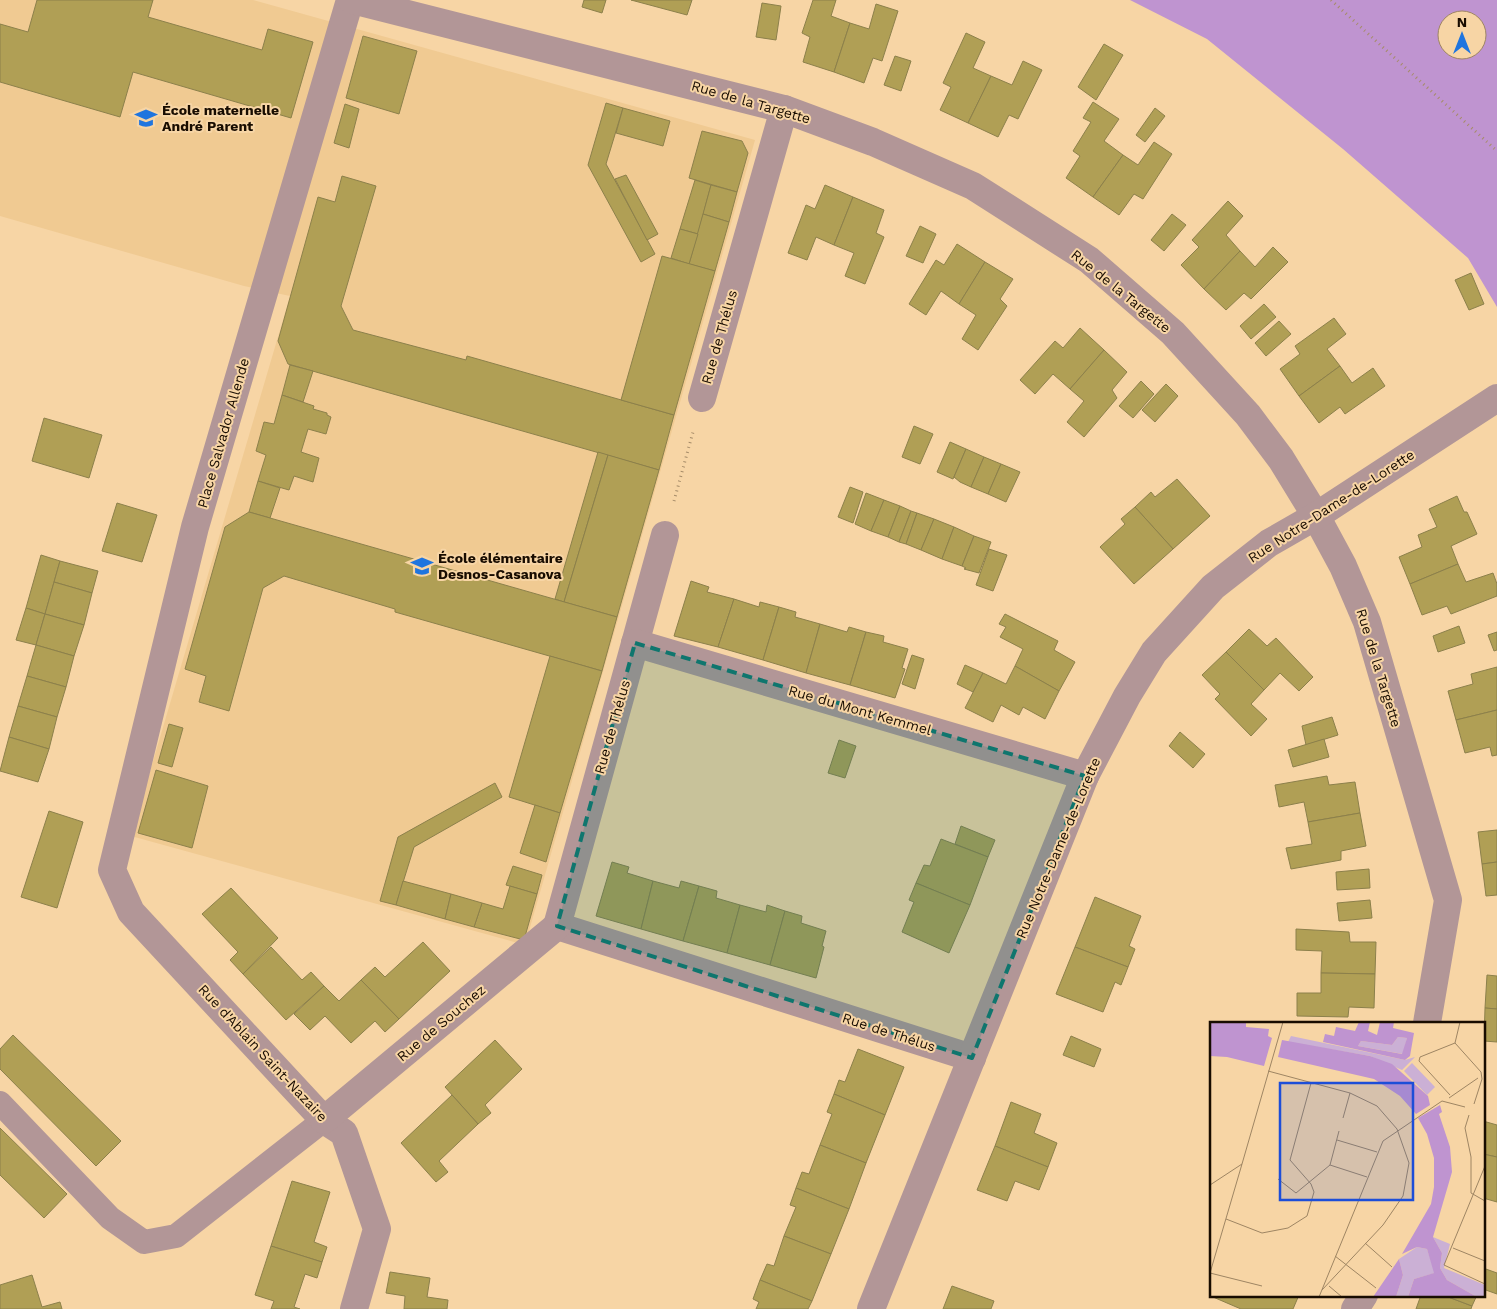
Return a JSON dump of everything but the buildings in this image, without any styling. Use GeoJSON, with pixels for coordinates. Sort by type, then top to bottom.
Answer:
{"type":"FeatureCollection","features":[{"type":"Feature","properties":{"kind":"street","name":"Rue de la Targette"},"geometry":{"type":"LineString","coordinates":[[351,0],[784,109],[873,142],[973,186],[1089,260],[1174,333],[1248,416],[1281,459],[1316,516],[1343,566],[1367,622],[1448,900],[1427,1022]]}},
{"type":"Feature","properties":{"kind":"street","name":"Place Salvador Allende"},"geometry":{"type":"LineString","coordinates":[[112,870],[195,527],[351,0]]}},
{"type":"Feature","properties":{"kind":"street","name":"Rue de Thélus"},"geometry":{"type":"LineString","coordinates":[[702,398],[784,109]]}},
{"type":"Feature","properties":{"kind":"street","name":"Rue Notre-Dame-de-Lorette"},"geometry":{"type":"LineString","coordinates":[[871,1309],[1085,776],[1127,696],[1154,652],[1213,587],[1269,543],[1316,516],[1497,398]]}},
{"type":"Feature","properties":{"kind":"street","name":"Rue de Thélus"},"geometry":{"type":"LineString","coordinates":[[665,535],[557,926],[972,1058]]}},
{"type":"Feature","properties":{"kind":"street","name":"Rue du Mont Kemmel"},"geometry":{"type":"LineString","coordinates":[[635,643],[1085,776]]}},
{"type":"Feature","properties":{"kind":"street","name":"Rue d'Ablain Saint-Nazaire"},"geometry":{"type":"LineString","coordinates":[[112,870],[131,912],[324,1120],[344,1133],[377,1229],[354,1309]]}},
{"type":"Feature","properties":{"kind":"street","name":"Rue de Souchez"},"geometry":{"type":"LineString","coordinates":[[324,1120],[557,926]]}},
{"type":"Feature","properties":{"kind":"street"},"geometry":{"type":"LineString","coordinates":[[1355,1309],[1363,1296]]}},
{"type":"Feature","properties":{"kind":"lane"},"geometry":{"type":"LineString","coordinates":[[0,1103],[110,1218],[144,1242],[176,1236],[324,1120]]}},
{"type":"Feature","properties":{"kind":"path"},"geometry":{"type":"LineString","coordinates":[[1331,0],[1497,151]]}},
{"type":"Feature","properties":{"kind":"path","name":"Rue de Thélus"},"geometry":{"type":"LineString","coordinates":[[665,535],[702,398]]}},
{"type":"Feature","properties":{"kind":"highlighted area"},"geometry":{"type":"Polygon","coordinates":[[[635,643],[1085,776],[972,1058],[557,926],[635,643]]]}},
{"type":"Feature","properties":{"kind":"shaded area","name":"École élémentaire Desnos-Casanova"},"geometry":{"type":"Polygon","coordinates":[[[0,0],[253,0],[755,140],[525,945],[131,836],[290,296],[244,286],[0,216],[0,0]]]}},
{"type":"Feature","properties":{"kind":"shaded area"},"geometry":{"type":"Polygon","coordinates":[[[1130,0],[1497,0],[1497,307],[1468,258],[1343,149],[1207,39],[1130,0]]]}},
{"type":"Feature","properties":{"kind":"place","name":"École maternelle André Parent"},"geometry":{"type":"Point","coordinates":[146,118]}},
{"type":"Feature","properties":{"kind":"place","name":"École élémentaire Desnos-Casanova"},"geometry":{"type":"Point","coordinates":[422,566]}}]}
